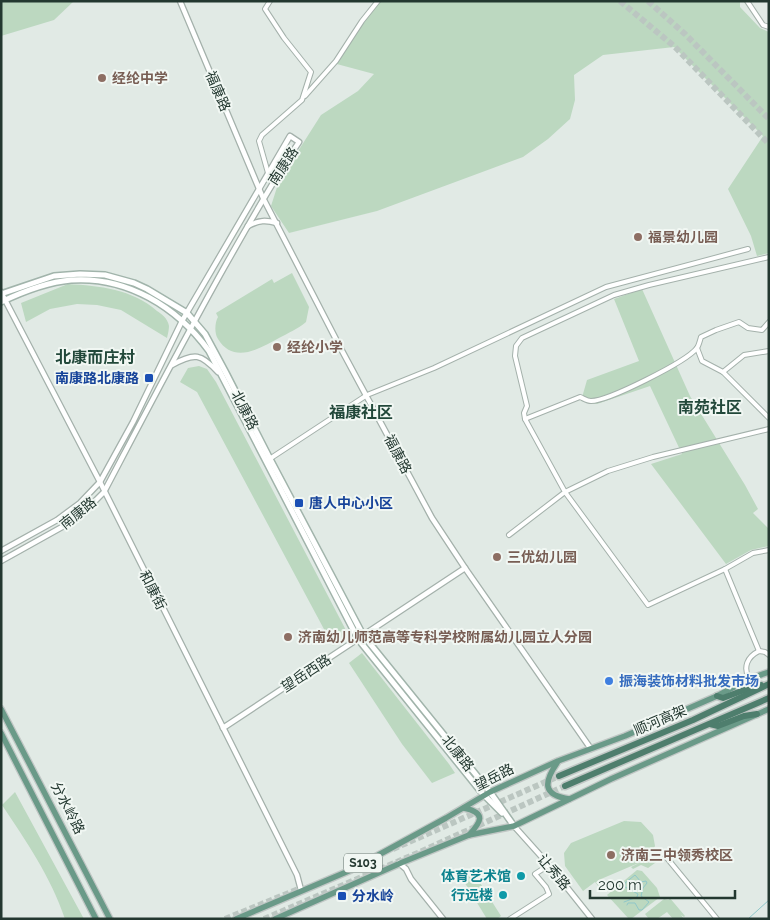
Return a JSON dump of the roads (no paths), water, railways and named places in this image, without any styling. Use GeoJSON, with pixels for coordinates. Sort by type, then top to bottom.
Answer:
{"type":"FeatureCollection","features":[{"type":"Feature","properties":{"kind":"highway"},"geometry":{"type":"LineString","coordinates":[[717,696],[723,698],[758,685],[767,685]]}},
{"type":"Feature","properties":{"kind":"highway","name":"顺河高架"},"geometry":{"type":"LineString","coordinates":[[559,776],[693,720],[767,685]]}},
{"type":"Feature","properties":{"kind":"highway","name":"顺河高架"},"geometry":{"type":"LineString","coordinates":[[565,786],[769,698]]}},
{"type":"Feature","properties":{"kind":"highway"},"geometry":{"type":"LineString","coordinates":[[710,724],[718,726],[744,716],[757,714]]}},
{"type":"Feature","properties":{"kind":"main road","name":"北康路"},"geometry":{"type":"LineString","coordinates":[[2,293],[54,276],[105,275],[147,288],[187,313],[209,342],[358,639],[484,795],[514,826]]}},
{"type":"Feature","properties":{"kind":"main road","name":"北康路"},"geometry":{"type":"LineString","coordinates":[[4,301],[31,290],[70,280],[121,284],[139,291],[156,301],[190,328],[209,351],[364,635],[490,792],[514,826]]}},
{"type":"Feature","properties":{"kind":"main road","name":"望岳路"},"geometry":{"type":"LineString","coordinates":[[236,919],[351,870],[490,792],[558,761],[717,696],[749,679],[769,672]]}},
{"type":"Feature","properties":{"kind":"main road","name":"分水岭路"},"geometry":{"type":"LineString","coordinates":[[1,709],[110,919]]}},
{"type":"Feature","properties":{"kind":"main road","name":"S103"},"geometry":{"type":"LineString","coordinates":[[275,919],[468,835],[514,826],[769,709]]}},
{"type":"Feature","properties":{"kind":"main road","name":"分水岭路"},"geometry":{"type":"LineString","coordinates":[[1,733],[96,919]]}},
{"type":"Feature","properties":{"kind":"main road"},"geometry":{"type":"LineString","coordinates":[[558,761],[548,775],[547,783],[549,790],[555,795],[570,799]]}},
{"type":"Feature","properties":{"kind":"main road"},"geometry":{"type":"LineString","coordinates":[[464,808],[479,814],[480,819],[468,835]]}},
{"type":"Feature","properties":{"kind":"street","name":"福康路"},"geometry":{"type":"LineString","coordinates":[[180,1],[264,198],[340,347],[432,518],[591,749]]}},
{"type":"Feature","properties":{"kind":"street"},"geometry":{"type":"LineString","coordinates":[[270,1],[265,9],[284,38],[311,72],[302,100]]}},
{"type":"Feature","properties":{"kind":"street"},"geometry":{"type":"LineString","coordinates":[[272,182],[259,141],[262,135],[302,100],[336,61],[362,21],[378,1]]}},
{"type":"Feature","properties":{"kind":"street"},"geometry":{"type":"LineString","coordinates":[[747,1],[763,25],[769,27]]}},
{"type":"Feature","properties":{"kind":"street","name":"南康路"},"geometry":{"type":"LineString","coordinates":[[1,550],[57,520],[80,503],[100,482],[133,422],[182,321],[259,187],[290,136],[299,142],[272,182],[246,227],[190,328],[104,492],[86,510],[62,527],[1,561]]}},
{"type":"Feature","properties":{"kind":"street"},"geometry":{"type":"LineString","coordinates":[[246,227],[258,221],[266,220],[277,223]]}},
{"type":"Feature","properties":{"kind":"street"},"geometry":{"type":"LineString","coordinates":[[268,460],[367,395],[434,368],[606,287],[748,249]]}},
{"type":"Feature","properties":{"kind":"street"},"geometry":{"type":"LineString","coordinates":[[769,257],[614,295],[522,338],[516,346],[515,356],[527,406],[524,413],[525,419],[565,492],[648,605],[726,569],[753,553],[769,550]]}},
{"type":"Feature","properties":{"kind":"street","name":"和康街"},"geometry":{"type":"LineString","coordinates":[[2,293],[4,301],[100,482],[297,874],[301,890]]}},
{"type":"Feature","properties":{"kind":"street"},"geometry":{"type":"LineString","coordinates":[[525,419],[580,397],[590,401],[612,395],[650,377],[685,357],[697,348],[701,337],[716,330],[739,322],[748,328],[762,330],[769,322]]}},
{"type":"Feature","properties":{"kind":"street"},"geometry":{"type":"LineString","coordinates":[[697,348],[702,361],[723,372],[769,418]]}},
{"type":"Feature","properties":{"kind":"street"},"geometry":{"type":"LineString","coordinates":[[723,372],[744,355],[769,351]]}},
{"type":"Feature","properties":{"kind":"street"},"geometry":{"type":"LineString","coordinates":[[171,366],[184,358],[200,356],[208,361],[222,377]]}},
{"type":"Feature","properties":{"kind":"street"},"geometry":{"type":"LineString","coordinates":[[509,535],[565,492],[608,471],[653,457],[769,429]]}},
{"type":"Feature","properties":{"kind":"street","name":"望岳西路"},"geometry":{"type":"LineString","coordinates":[[223,728],[465,568]]}},
{"type":"Feature","properties":{"kind":"street"},"geometry":{"type":"LineString","coordinates":[[726,569],[759,651]]}},
{"type":"Feature","properties":{"kind":"street"},"geometry":{"type":"LineString","coordinates":[[749,679],[746,673],[746,665],[751,655],[759,651],[769,655]]}},
{"type":"Feature","properties":{"kind":"street"},"geometry":{"type":"LineString","coordinates":[[32,791],[43,788]]}},
{"type":"Feature","properties":{"kind":"street","name":"让秀路"},"geometry":{"type":"LineString","coordinates":[[514,826],[549,865],[592,919]]}},
{"type":"Feature","properties":{"kind":"street"},"geometry":{"type":"LineString","coordinates":[[662,852],[717,919]]}},
{"type":"Feature","properties":{"kind":"street"},"geometry":{"type":"LineString","coordinates":[[399,864],[406,869],[411,880],[443,919]]}},
{"type":"Feature","properties":{"kind":"street"},"geometry":{"type":"LineString","coordinates":[[510,919],[549,894],[546,887],[535,874],[549,865]]}},
{"type":"Feature","properties":{"kind":"waterway"},"geometry":{"type":"LineString","coordinates":[[624,902],[637,897],[638,894],[625,887],[625,883],[635,875],[641,882],[646,881],[647,883],[643,888],[641,896],[649,902],[642,910],[639,910],[635,903],[628,903],[627,905]]}},
{"type":"Feature","properties":{"kind":"waterway"},"geometry":{"type":"LineString","coordinates":[[748,919],[769,900]]}},
{"type":"Feature","properties":{"kind":"tunnel"},"geometry":{"type":"LineString","coordinates":[[620,1],[675,47],[769,144]]}},
{"type":"Feature","properties":{"kind":"tunnel"},"geometry":{"type":"LineString","coordinates":[[648,1],[685,34],[769,119]]}},
{"type":"Feature","properties":{"kind":"tunnel"},"geometry":{"type":"LineString","coordinates":[[393,849],[559,776]]}},
{"type":"Feature","properties":{"kind":"tunnel"},"geometry":{"type":"LineString","coordinates":[[264,919],[420,852],[565,786]]}},
{"type":"Feature","properties":{"kind":"tunnel"},"geometry":{"type":"LineString","coordinates":[[225,919],[301,888]]}},
{"type":"Feature","properties":{"kind":"place","name":"经纶中学"},"geometry":{"type":"Point","coordinates":[102,78]}},
{"type":"Feature","properties":{"kind":"place","name":"福景幼儿园"},"geometry":{"type":"Point","coordinates":[638,237]}},
{"type":"Feature","properties":{"kind":"place","name":"经纶小学"},"geometry":{"type":"Point","coordinates":[277,347]}},
{"type":"Feature","properties":{"kind":"place","name":"南康路北康路"},"geometry":{"type":"Point","coordinates":[149,378]}},
{"type":"Feature","properties":{"kind":"place","name":"唐人中心小区"},"geometry":{"type":"Point","coordinates":[299,503]}},
{"type":"Feature","properties":{"kind":"place","name":"三优幼儿园"},"geometry":{"type":"Point","coordinates":[497,557]}},
{"type":"Feature","properties":{"kind":"place","name":"济南幼儿师范高等专科学校附属幼儿园立人分园"},"geometry":{"type":"Point","coordinates":[288,637]}},
{"type":"Feature","properties":{"kind":"place","name":"振海装饰材料批发市场"},"geometry":{"type":"Point","coordinates":[609,681]}},
{"type":"Feature","properties":{"kind":"place","name":"济南三中领秀校区"},"geometry":{"type":"Point","coordinates":[611,855]}},
{"type":"Feature","properties":{"kind":"place","name":"体育艺术馆"},"geometry":{"type":"Point","coordinates":[521,876]}},
{"type":"Feature","properties":{"kind":"place","name":"行远楼"},"geometry":{"type":"Point","coordinates":[503,895]}},
{"type":"Feature","properties":{"kind":"place","name":"分水岭"},"geometry":{"type":"Point","coordinates":[342,896]}},
{"type":"Feature","properties":{"kind":"district","name":"北康而庄村"},"geometry":{"type":"Point","coordinates":[95,357]}},
{"type":"Feature","properties":{"kind":"district","name":"南苑社区"},"geometry":{"type":"Point","coordinates":[710,407]}},
{"type":"Feature","properties":{"kind":"district","name":"福康社区"},"geometry":{"type":"Point","coordinates":[361,412]}}]}
